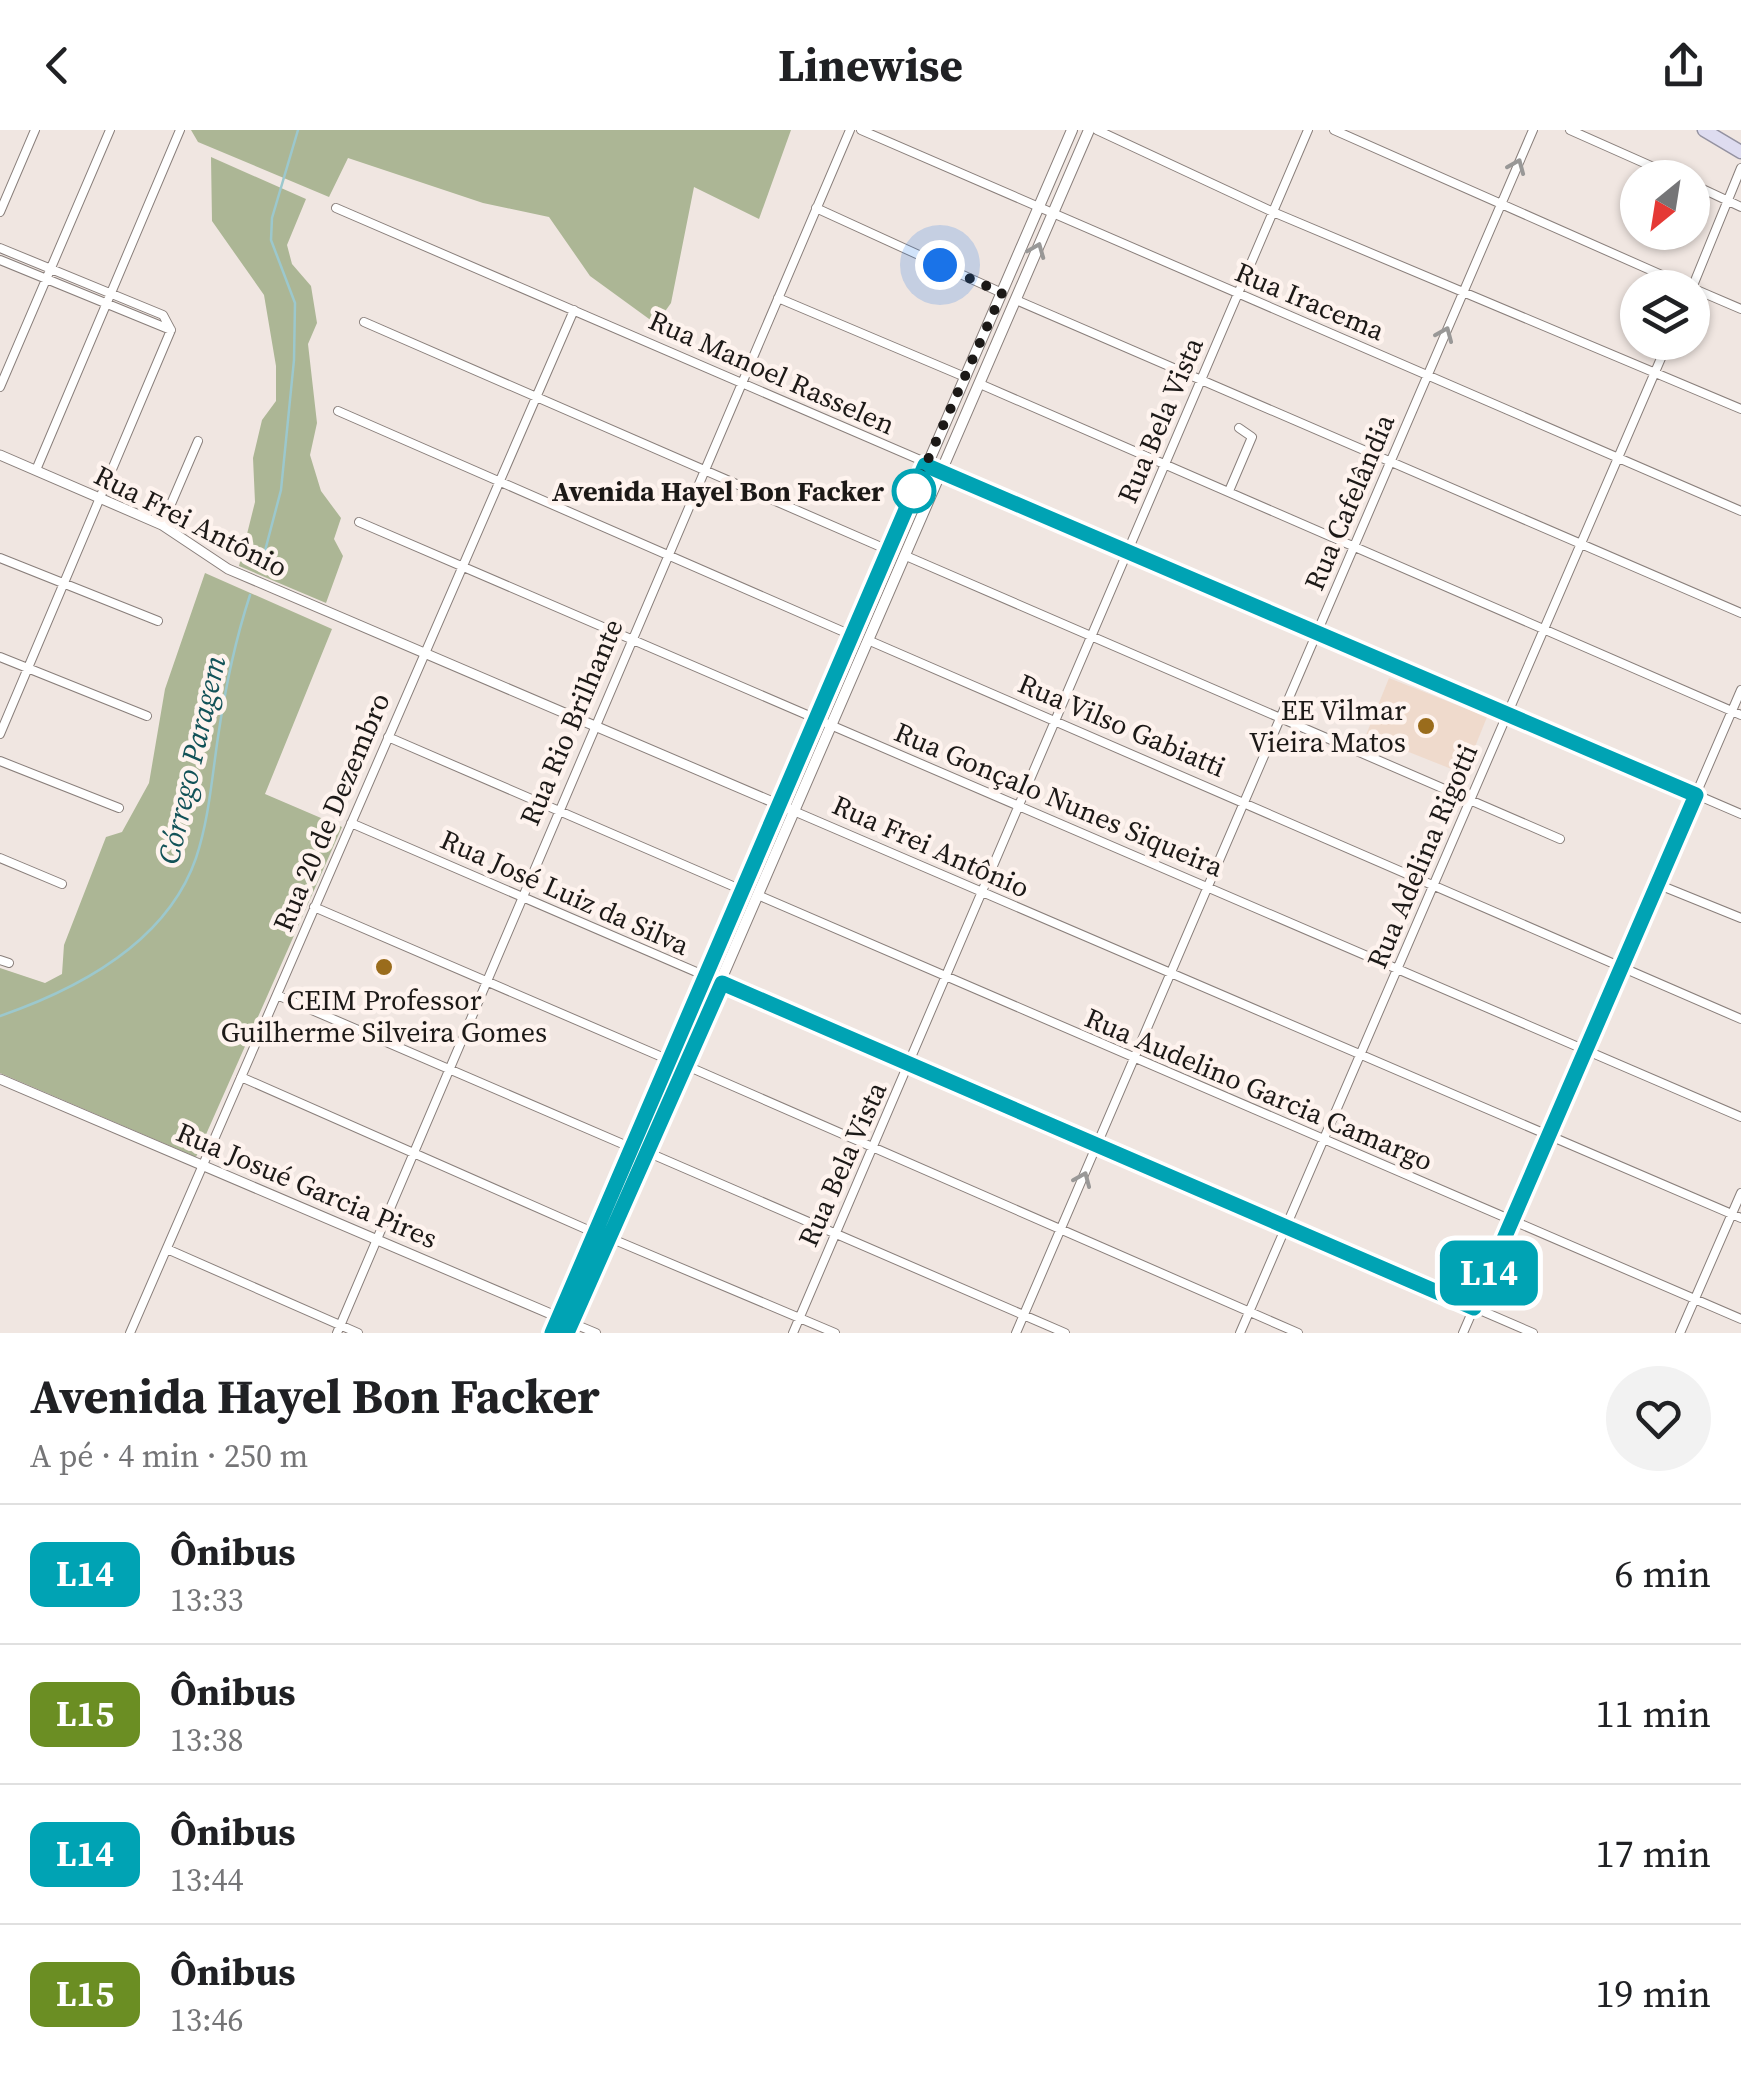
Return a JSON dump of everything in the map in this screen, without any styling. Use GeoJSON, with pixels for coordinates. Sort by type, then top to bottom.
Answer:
{"type":"FeatureCollection","features":[{"type":"Feature","properties":{"kind":"highway"},"geometry":{"type":"LineString","coordinates":[[1704,130],[1741,152]]}},
{"type":"Feature","properties":{"kind":"main road"},"geometry":{"type":"LineString","coordinates":[[552,1333],[1072,130]]}},
{"type":"Feature","properties":{"kind":"main road"},"geometry":{"type":"LineString","coordinates":[[570,1328],[687,1066],[1052,211],[1093,130]]}},
{"type":"Feature","properties":{"kind":"street"},"geometry":{"type":"LineString","coordinates":[[0,212],[36,130]]}},
{"type":"Feature","properties":{"kind":"street"},"geometry":{"type":"LineString","coordinates":[[0,388],[110,130]]}},
{"type":"Feature","properties":{"kind":"street"},"geometry":{"type":"LineString","coordinates":[[36,470],[180,130]]}},
{"type":"Feature","properties":{"kind":"street","name":"Rua Rio Brilhante"},"geometry":{"type":"LineString","coordinates":[[338,1329],[850,130]]}},
{"type":"Feature","properties":{"kind":"street","name":"Rua Iracema"},"geometry":{"type":"LineString","coordinates":[[861,130],[1741,511]]}},
{"type":"Feature","properties":{"kind":"street"},"geometry":{"type":"LineString","coordinates":[[1093,130],[1273,212],[1656,369],[1741,409]]}},
{"type":"Feature","properties":{"kind":"street","name":"Rua Bela Vista"},"geometry":{"type":"LineString","coordinates":[[793,1333],[1308,130]]}},
{"type":"Feature","properties":{"kind":"street"},"geometry":{"type":"LineString","coordinates":[[1334,130],[1652,270]]}},
{"type":"Feature","properties":{"kind":"street","name":"Rua Cafelândia"},"geometry":{"type":"LineString","coordinates":[[1016,1333],[1533,130]]}},
{"type":"Feature","properties":{"kind":"street"},"geometry":{"type":"LineString","coordinates":[[1570,130],[1638,160]]}},
{"type":"Feature","properties":{"kind":"street"},"geometry":{"type":"LineString","coordinates":[[1700,270],[1741,168]]}},
{"type":"Feature","properties":{"kind":"street"},"geometry":{"type":"LineString","coordinates":[[1710,192],[1741,207]]}},
{"type":"Feature","properties":{"kind":"street","name":"Rua Manoel Rasselen"},"geometry":{"type":"LineString","coordinates":[[336,208],[1741,814]]}},
{"type":"Feature","properties":{"kind":"street"},"geometry":{"type":"LineString","coordinates":[[816,208],[1002,293]]}},
{"type":"Feature","properties":{"kind":"street"},"geometry":{"type":"LineString","coordinates":[[0,248],[163,315],[171,330]]}},
{"type":"Feature","properties":{"kind":"street"},"geometry":{"type":"LineString","coordinates":[[0,260],[171,330]]}},
{"type":"Feature","properties":{"kind":"street"},"geometry":{"type":"LineString","coordinates":[[1710,296],[1741,309]]}},
{"type":"Feature","properties":{"kind":"street"},"geometry":{"type":"LineString","coordinates":[[778,298],[966,377]]}},
{"type":"Feature","properties":{"kind":"street"},"geometry":{"type":"LineString","coordinates":[[1016,300],[1741,614]]}},
{"type":"Feature","properties":{"kind":"street","name":"Rua 20 de Dezembro"},"geometry":{"type":"LineString","coordinates":[[130,1333],[574,310]]}},
{"type":"Feature","properties":{"kind":"street"},"geometry":{"type":"LineString","coordinates":[[364,322],[888,550]]}},
{"type":"Feature","properties":{"kind":"street"},"geometry":{"type":"LineString","coordinates":[[0,734],[171,330]]}},
{"type":"Feature","properties":{"kind":"street","name":"Rua Adelina Rigotti"},"geometry":{"type":"LineString","coordinates":[[1240,1333],[1660,360]]}},
{"type":"Feature","properties":{"kind":"street"},"geometry":{"type":"LineString","coordinates":[[980,384],[1736,713]]}},
{"type":"Feature","properties":{"kind":"street"},"geometry":{"type":"LineString","coordinates":[[338,411],[852,635]]}},
{"type":"Feature","properties":{"kind":"street"},"geometry":{"type":"LineString","coordinates":[[1229,491],[1252,436],[1240,428]]}},
{"type":"Feature","properties":{"kind":"street"},"geometry":{"type":"LineString","coordinates":[[162,524],[198,441]]}},
{"type":"Feature","properties":{"kind":"street","name":"Rua Frei Antônio"},"geometry":{"type":"LineString","coordinates":[[0,455],[162,524],[240,574],[1736,1216]]}},
{"type":"Feature","properties":{"kind":"street","name":"Rua Gonçalo Nunes Siqueira"},"geometry":{"type":"LineString","coordinates":[[359,522],[1741,1117]]}},
{"type":"Feature","properties":{"kind":"street"},"geometry":{"type":"LineString","coordinates":[[906,556],[1560,839]]}},
{"type":"Feature","properties":{"kind":"street"},"geometry":{"type":"LineString","coordinates":[[0,558],[158,622]]}},
{"type":"Feature","properties":{"kind":"street","name":"Rua Vilso Gabiatti"},"geometry":{"type":"LineString","coordinates":[[870,641],[1741,1019]]}},
{"type":"Feature","properties":{"kind":"street"},"geometry":{"type":"LineString","coordinates":[[0,657],[147,716]]}},
{"type":"Feature","properties":{"kind":"street"},"geometry":{"type":"LineString","coordinates":[[1464,1333],[1696,795],[1736,713],[1741,690]]}},
{"type":"Feature","properties":{"kind":"street"},"geometry":{"type":"LineString","coordinates":[[388,737],[742,890]]}},
{"type":"Feature","properties":{"kind":"street"},"geometry":{"type":"LineString","coordinates":[[0,760],[119,808]]}},
{"type":"Feature","properties":{"kind":"street","name":"Rua José Luiz da Silva"},"geometry":{"type":"LineString","coordinates":[[351,823],[1533,1333]]}},
{"type":"Feature","properties":{"kind":"street"},"geometry":{"type":"LineString","coordinates":[[0,858],[62,884]]}},
{"type":"Feature","properties":{"kind":"street"},"geometry":{"type":"LineString","coordinates":[[1657,884],[1741,918]]}},
{"type":"Feature","properties":{"kind":"street","name":"Rua Audelino Garcia Camargo"},"geometry":{"type":"LineString","coordinates":[[760,896],[1741,1319]]}},
{"type":"Feature","properties":{"kind":"street"},"geometry":{"type":"LineString","coordinates":[[314,907],[668,1060]]}},
{"type":"Feature","properties":{"kind":"street"},"geometry":{"type":"LineString","coordinates":[[276,995],[632,1148]]}},
{"type":"Feature","properties":{"kind":"street"},"geometry":{"type":"LineString","coordinates":[[687,1066],[1298,1333]]}},
{"type":"Feature","properties":{"kind":"street"},"geometry":{"type":"LineString","coordinates":[[240,1078],[595,1232]]}},
{"type":"Feature","properties":{"kind":"street","name":"Rua Josué Garcia Pires"},"geometry":{"type":"LineString","coordinates":[[0,1079],[203,1164],[570,1328],[596,1333]]}},
{"type":"Feature","properties":{"kind":"street"},"geometry":{"type":"LineString","coordinates":[[646,1152],[1065,1333]]}},
{"type":"Feature","properties":{"kind":"street"},"geometry":{"type":"LineString","coordinates":[[1680,1333],[1736,1216],[1741,1193]]}},
{"type":"Feature","properties":{"kind":"street"},"geometry":{"type":"LineString","coordinates":[[610,1238],[835,1333]]}},
{"type":"Feature","properties":{"kind":"street"},"geometry":{"type":"LineString","coordinates":[[166,1248],[338,1329],[358,1333]]}},
{"type":"Feature","properties":{"kind":"shaded area","name":"EE Vilmar Vieira Matos"},"geometry":{"type":"Polygon","coordinates":[[[1389,678],[1487,717],[1464,774],[1366,735],[1389,678]]]}},
{"type":"Feature","properties":{"kind":"green space"},"geometry":{"type":"Polygon","coordinates":[[[191,130],[791,130],[759,219],[694,187],[671,303],[656,324],[590,276],[549,217],[483,203],[348,158],[329,197],[198,142],[191,130]]]}},
{"type":"Feature","properties":{"kind":"green space"},"geometry":{"type":"Polygon","coordinates":[[[211,157],[306,199],[287,245],[292,264],[311,286],[317,323],[308,344],[317,423],[310,455],[321,491],[341,518],[334,539],[343,556],[326,603],[239,566],[255,502],[253,458],[262,420],[276,401],[276,366],[264,295],[212,221],[211,157]]]}},
{"type":"Feature","properties":{"kind":"green space"},"geometry":{"type":"Polygon","coordinates":[[[205,573],[332,629],[265,794],[342,827],[196,1157],[0,1073],[0,968],[45,983],[62,974],[64,945],[106,837],[122,832],[149,783],[165,689],[205,573]]]}},
{"type":"Feature","properties":{"kind":"waterway","name":"Córrego Paragem"},"geometry":{"type":"LineString","coordinates":[[261,566],[281,490],[294,360],[295,303],[271,240],[272,218],[298,130]]}},
{"type":"Feature","properties":{"kind":"waterway","name":"Córrego Paragem"},"geometry":{"type":"LineString","coordinates":[[0,1016],[59,992],[116,958],[142,938],[182,888],[204,828],[227,683],[250,595]]}},
{"type":"Feature","properties":{"kind":"bus line","name":"L14"},"geometry":{"type":"LineString","coordinates":[[552,1333],[925,465],[1696,795],[1474,1308],[722,983],[567,1333]]}},
{"type":"Feature","properties":{"kind":"place","name":"Avenida Hayel Bon Facker"},"geometry":{"type":"Point","coordinates":[914,491]}},
{"type":"Feature","properties":{"kind":"place","name":"EE Vilmar Vieira Matos"},"geometry":{"type":"Point","coordinates":[1426,726]}},
{"type":"Feature","properties":{"kind":"place","name":"CEIM Professor Guilherme Silveira Gomes"},"geometry":{"type":"Point","coordinates":[384,967]}},
{"type":"Feature","properties":{"kind":"route"},"geometry":{"type":"LineString","coordinates":[[914,491],[1002,293],[940,265]]}}]}
